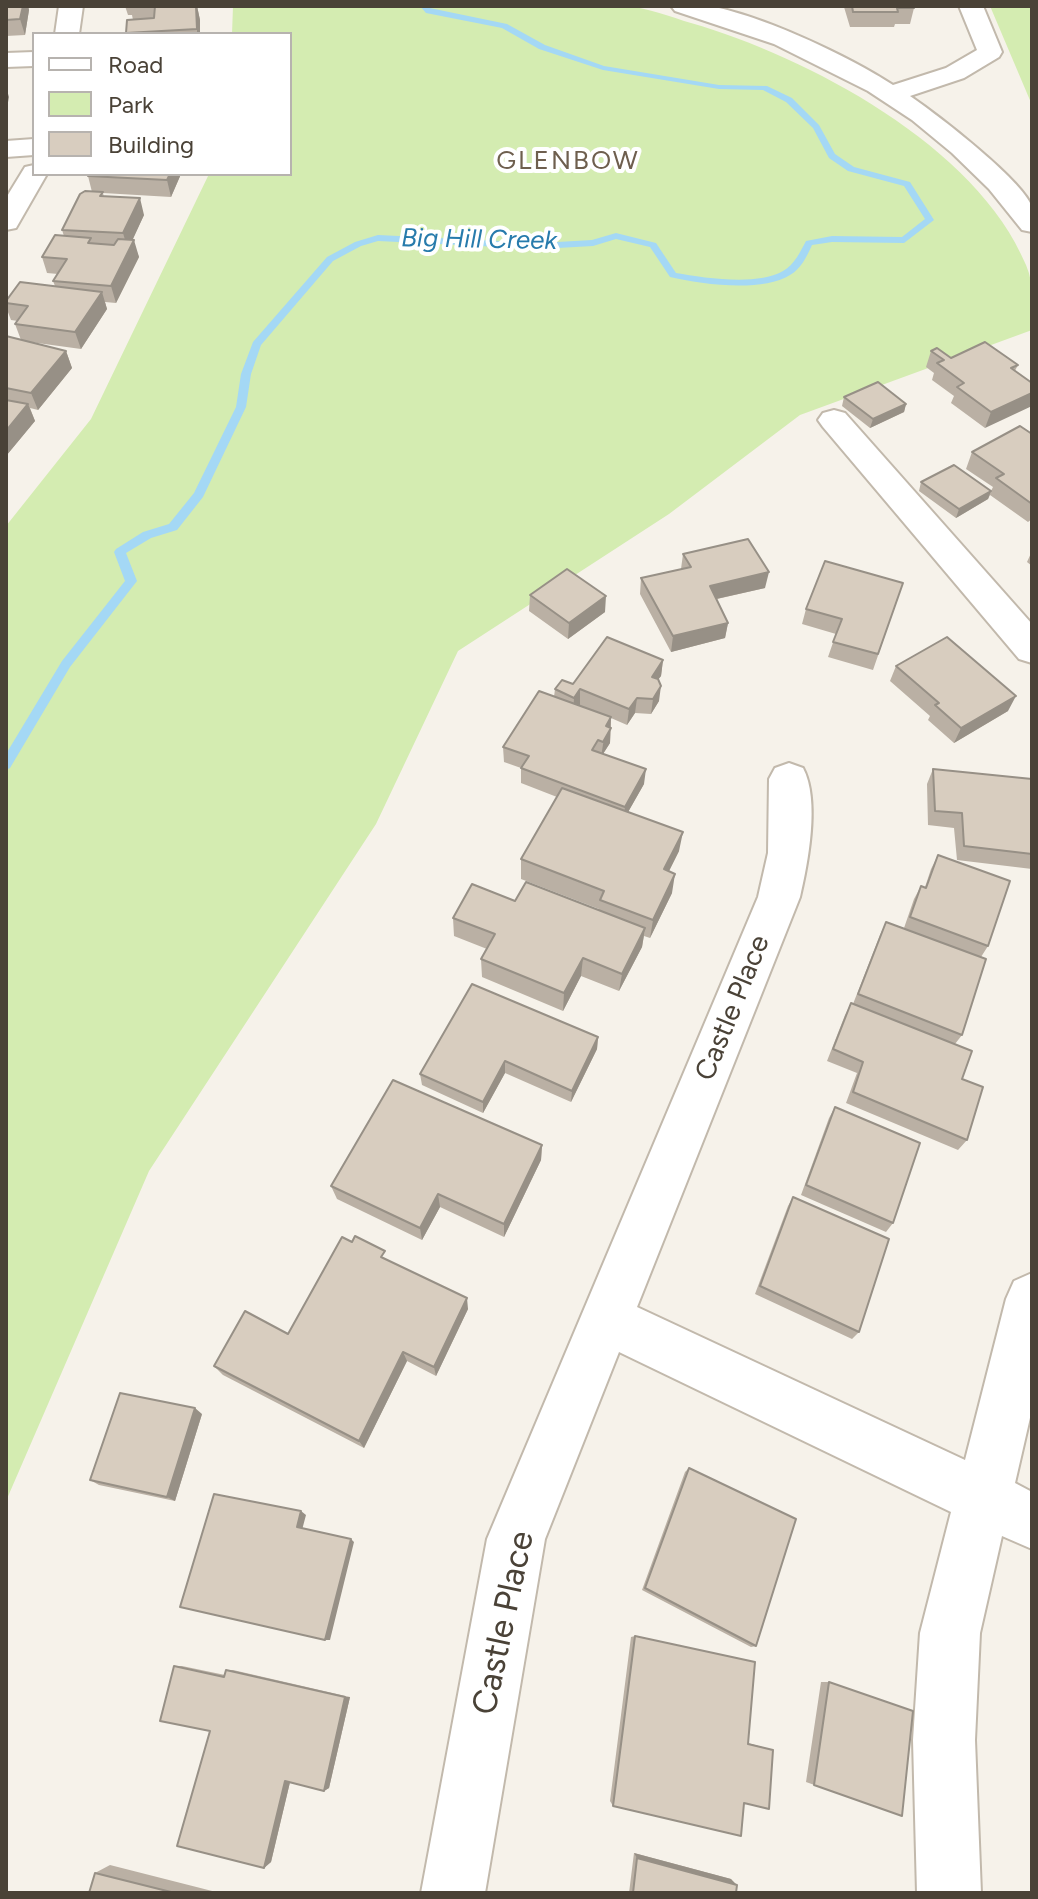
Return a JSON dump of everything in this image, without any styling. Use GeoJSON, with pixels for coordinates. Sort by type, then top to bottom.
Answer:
{"type":"FeatureCollection","features":[{"type":"Feature","properties":{"kind":"street"},"geometry":{"type":"LineString","coordinates":[[67,32],[71,6]]}},
{"type":"Feature","properties":{"kind":"street"},"geometry":{"type":"LineString","coordinates":[[683,6],[772,35],[890,94],[971,156],[1005,190],[1032,224]]}},
{"type":"Feature","properties":{"kind":"street"},"geometry":{"type":"LineString","coordinates":[[890,94],[955,73],[990,52],[971,6]]}},
{"type":"Feature","properties":{"kind":"street"},"geometry":{"type":"LineString","coordinates":[[6,60],[32,59]]}},
{"type":"Feature","properties":{"kind":"street"},"geometry":{"type":"LineString","coordinates":[[6,149],[32,147]]}},
{"type":"Feature","properties":{"kind":"street"},"geometry":{"type":"LineString","coordinates":[[6,222],[32,176]]}},
{"type":"Feature","properties":{"kind":"street"},"geometry":{"type":"LineString","coordinates":[[834,420],[1032,649]]}},
{"type":"Feature","properties":{"kind":"street","name":"Castle Place"},"geometry":{"type":"LineString","coordinates":[[453,1893],[516,1539],[779,897],[789,853],[789,779]]}},
{"type":"Feature","properties":{"kind":"street"},"geometry":{"type":"LineString","coordinates":[[949,1893],[944,1740],[950,1633],[1008,1510],[1032,1299]]}},
{"type":"Feature","properties":{"kind":"street"},"geometry":{"type":"LineString","coordinates":[[606,1319],[1008,1510]]}},
{"type":"Feature","properties":{"kind":"green space"},"geometry":{"type":"Polygon","coordinates":[[[579,5],[643,9],[737,38],[786,58],[884,112],[929,145],[969,182],[1002,222],[1026,265],[1032,289],[1032,330],[800,415],[669,514],[458,651],[376,824],[149,1171],[6,1501],[6,526],[91,419],[208,176],[292,176],[292,32],[232,32],[233,6],[579,5]]]}},
{"type":"Feature","properties":{"kind":"green space"},"geometry":{"type":"Polygon","coordinates":[[[990,6],[1032,6],[1032,105],[990,6]]]}},
{"type":"Feature","properties":{"kind":"building"},"geometry":{"type":"Polygon","coordinates":[[[6,6],[23,6],[20,19],[6,20],[6,6]]]}},
{"type":"Feature","properties":{"kind":"building"},"geometry":{"type":"Polygon","coordinates":[[[155,6],[196,6],[197,29],[126,32],[127,20],[154,18],[155,6]]]}},
{"type":"Feature","properties":{"kind":"building"},"geometry":{"type":"Polygon","coordinates":[[[852,6],[914,8],[897,8],[898,12],[853,12],[852,6]]]}},
{"type":"Feature","properties":{"kind":"building"},"geometry":{"type":"Polygon","coordinates":[[[88,176],[169,176],[167,180],[88,176]]]}},
{"type":"Feature","properties":{"kind":"building"},"geometry":{"type":"Polygon","coordinates":[[[85,191],[103,192],[100,196],[140,198],[123,233],[62,230],[80,194],[85,191]]]}},
{"type":"Feature","properties":{"kind":"building"},"geometry":{"type":"Polygon","coordinates":[[[55,235],[91,238],[88,243],[114,245],[118,239],[134,240],[111,286],[53,281],[67,259],[42,257],[55,235]]]}},
{"type":"Feature","properties":{"kind":"building"},"geometry":{"type":"Polygon","coordinates":[[[20,282],[102,292],[75,332],[15,324],[28,306],[6,301],[20,282]]]}},
{"type":"Feature","properties":{"kind":"building"},"geometry":{"type":"Polygon","coordinates":[[[6,336],[66,351],[31,393],[6,388],[6,336]]]}},
{"type":"Feature","properties":{"kind":"building"},"geometry":{"type":"Polygon","coordinates":[[[985,342],[1018,365],[1011,368],[1032,383],[1032,393],[991,412],[957,387],[964,383],[937,363],[944,360],[931,351],[937,348],[951,358],[985,342]]]}},
{"type":"Feature","properties":{"kind":"building"},"geometry":{"type":"Polygon","coordinates":[[[878,382],[906,404],[873,419],[844,397],[878,382]]]}},
{"type":"Feature","properties":{"kind":"building"},"geometry":{"type":"Polygon","coordinates":[[[6,400],[28,404],[6,431],[6,400]]]}},
{"type":"Feature","properties":{"kind":"building"},"geometry":{"type":"Polygon","coordinates":[[[1020,426],[1032,434],[1032,504],[996,478],[1004,474],[972,452],[1020,426]]]}},
{"type":"Feature","properties":{"kind":"building"},"geometry":{"type":"Polygon","coordinates":[[[954,465],[991,491],[959,509],[921,482],[954,465]]]}},
{"type":"Feature","properties":{"kind":"building"},"geometry":{"type":"Polygon","coordinates":[[[748,539],[769,572],[710,586],[728,623],[673,636],[641,578],[691,567],[683,554],[748,539]]]}},
{"type":"Feature","properties":{"kind":"building"},"geometry":{"type":"Polygon","coordinates":[[[825,561],[903,583],[878,654],[833,642],[842,619],[806,609],[825,561]]]}},
{"type":"Feature","properties":{"kind":"building"},"geometry":{"type":"Polygon","coordinates":[[[567,569],[606,596],[569,623],[530,595],[567,569]]]}},
{"type":"Feature","properties":{"kind":"building"},"geometry":{"type":"Polygon","coordinates":[[[607,637],[663,660],[652,677],[658,679],[661,686],[653,699],[637,698],[629,709],[580,689],[574,698],[555,689],[562,680],[573,684],[607,637]]]}},
{"type":"Feature","properties":{"kind":"building"},"geometry":{"type":"Polygon","coordinates":[[[947,637],[1016,696],[961,728],[935,705],[939,703],[896,666],[947,637]]]}},
{"type":"Feature","properties":{"kind":"building"},"geometry":{"type":"Polygon","coordinates":[[[539,691],[611,717],[606,726],[611,728],[603,742],[598,740],[592,750],[646,769],[625,807],[521,768],[529,756],[503,747],[539,691]]]}},
{"type":"Feature","properties":{"kind":"building"},"geometry":{"type":"Polygon","coordinates":[[[933,769],[1032,779],[1032,854],[964,846],[962,813],[935,811],[933,769]]]}},
{"type":"Feature","properties":{"kind":"building"},"geometry":{"type":"Polygon","coordinates":[[[562,788],[683,832],[664,869],[675,874],[653,920],[600,900],[604,891],[521,859],[562,788]]]}},
{"type":"Feature","properties":{"kind":"building"},"geometry":{"type":"Polygon","coordinates":[[[938,855],[1010,881],[988,946],[910,917],[921,886],[926,888],[938,855]]]}},
{"type":"Feature","properties":{"kind":"building"},"geometry":{"type":"Polygon","coordinates":[[[526,882],[645,928],[622,974],[583,958],[564,993],[481,959],[495,934],[453,918],[472,884],[515,901],[526,882]]]}},
{"type":"Feature","properties":{"kind":"building"},"geometry":{"type":"Polygon","coordinates":[[[886,922],[986,959],[962,1035],[858,994],[886,922]]]}},
{"type":"Feature","properties":{"kind":"building"},"geometry":{"type":"Polygon","coordinates":[[[472,984],[598,1037],[572,1091],[505,1061],[483,1102],[420,1074],[472,984]]]}},
{"type":"Feature","properties":{"kind":"building"},"geometry":{"type":"Polygon","coordinates":[[[851,1003],[972,1051],[962,1079],[983,1087],[967,1140],[853,1092],[863,1062],[833,1049],[851,1003]]]}},
{"type":"Feature","properties":{"kind":"building"},"geometry":{"type":"Polygon","coordinates":[[[393,1080],[542,1145],[504,1224],[438,1194],[420,1228],[331,1186],[393,1080]]]}},
{"type":"Feature","properties":{"kind":"building"},"geometry":{"type":"Polygon","coordinates":[[[835,1107],[920,1143],[893,1223],[806,1185],[835,1107]]]}},
{"type":"Feature","properties":{"kind":"building"},"geometry":{"type":"Polygon","coordinates":[[[793,1197],[889,1239],[859,1332],[760,1286],[793,1197]]]}},
{"type":"Feature","properties":{"kind":"building"},"geometry":{"type":"Polygon","coordinates":[[[355,1236],[385,1251],[381,1257],[467,1298],[434,1367],[403,1352],[359,1441],[214,1366],[245,1311],[288,1334],[342,1237],[352,1242],[355,1236]]]}},
{"type":"Feature","properties":{"kind":"building"},"geometry":{"type":"Polygon","coordinates":[[[120,1393],[195,1408],[167,1497],[90,1480],[120,1393]]]}},
{"type":"Feature","properties":{"kind":"building"},"geometry":{"type":"Polygon","coordinates":[[[689,1468],[796,1519],[756,1646],[645,1588],[689,1468]]]}},
{"type":"Feature","properties":{"kind":"building"},"geometry":{"type":"Polygon","coordinates":[[[214,1494],[301,1511],[297,1527],[351,1539],[325,1640],[180,1607],[214,1494]]]}},
{"type":"Feature","properties":{"kind":"building"},"geometry":{"type":"Polygon","coordinates":[[[635,1636],[755,1662],[748,1744],[773,1750],[769,1809],[744,1803],[741,1836],[613,1806],[635,1636]]]}},
{"type":"Feature","properties":{"kind":"building"},"geometry":{"type":"Polygon","coordinates":[[[174,1666],[224,1677],[226,1670],[345,1697],[324,1791],[285,1781],[264,1868],[177,1846],[210,1731],[160,1721],[174,1666]]]}},
{"type":"Feature","properties":{"kind":"building"},"geometry":{"type":"Polygon","coordinates":[[[829,1682],[913,1711],[902,1816],[814,1785],[829,1682]]]}},
{"type":"Feature","properties":{"kind":"building"},"geometry":{"type":"Polygon","coordinates":[[[637,1858],[737,1885],[736,1893],[633,1893],[637,1858]]]}},
{"type":"Feature","properties":{"kind":"building"},"geometry":{"type":"Polygon","coordinates":[[[95,1873],[175,1893],[89,1893],[95,1873]]]}},
{"type":"Feature","properties":{"kind":"waterway","name":"Big Hill Creek"},"geometry":{"type":"LineString","coordinates":[[6,765],[66,664],[131,581],[120,552],[147,535],[173,527],[199,494],[241,407],[246,374],[256,344],[330,259],[358,244],[378,238],[540,246],[593,243],[616,236],[653,245],[673,275],[742,282],[781,276],[795,267],[809,243],[832,239],[904,240],[930,220],[907,184],[851,169],[832,156],[816,127],[789,100],[764,88],[719,87],[603,68],[542,47],[504,26],[429,11],[424,6]]}},
{"type":"Feature","properties":{"kind":"district","name":"GLENBOW"},"geometry":{"type":"Point","coordinates":[568,161]}}]}
